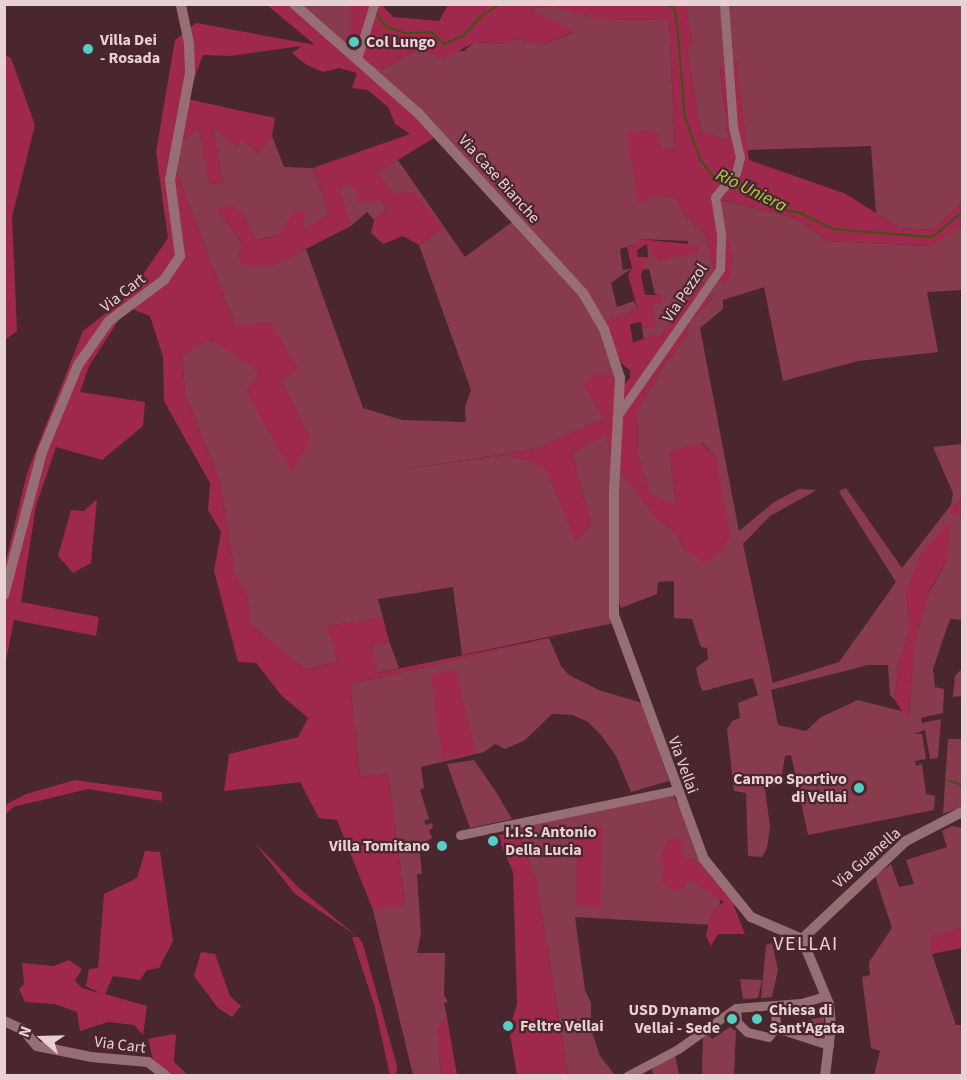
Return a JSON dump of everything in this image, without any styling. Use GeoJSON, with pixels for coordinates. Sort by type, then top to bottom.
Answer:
{"type":"FeatureCollection","features":[{"type":"Feature","properties":{"kind":"street","name":"Via Cart"},"geometry":{"type":"LineString","coordinates":[[4,595],[42,452],[78,366],[109,321],[164,280],[180,256],[170,180],[190,73],[189,43],[181,4]]}},
{"type":"Feature","properties":{"kind":"street","name":"Via Case Bianche"},"geometry":{"type":"LineString","coordinates":[[294,4],[418,112],[583,293],[613,349],[620,378],[620,412]]}},
{"type":"Feature","properties":{"kind":"street"},"geometry":{"type":"LineString","coordinates":[[357,59],[374,4]]}},
{"type":"Feature","properties":{"kind":"street","name":"Via Pezzol"},"geometry":{"type":"LineString","coordinates":[[620,412],[707,294],[720,269],[721,234],[715,196],[726,180],[736,172],[740,157],[733,126],[724,4]]}},
{"type":"Feature","properties":{"kind":"street","name":"Via Vellai"},"geometry":{"type":"LineString","coordinates":[[620,412],[614,493],[614,615],[676,790],[704,859],[745,910],[765,926],[802,939]]}},
{"type":"Feature","properties":{"kind":"street"},"geometry":{"type":"LineString","coordinates":[[460,835],[676,790]]}},
{"type":"Feature","properties":{"kind":"street","name":"Via Guanella"},"geometry":{"type":"LineString","coordinates":[[802,939],[906,841],[963,812]]}},
{"type":"Feature","properties":{"kind":"street"},"geometry":{"type":"LineString","coordinates":[[802,939],[825,996],[831,1026],[825,1076]]}},
{"type":"Feature","properties":{"kind":"street"},"geometry":{"type":"LineString","coordinates":[[627,1076],[678,1049],[736,1008],[776,1005],[825,996]]}},
{"type":"Feature","properties":{"kind":"street"},"geometry":{"type":"LineString","coordinates":[[736,1008],[737,1022],[747,1032],[768,1037],[776,1028],[776,1005]]}},
{"type":"Feature","properties":{"kind":"street","name":"Via Cart"},"geometry":{"type":"LineString","coordinates":[[4,1022],[23,1030],[37,1046],[91,1057],[148,1062],[166,1076]]}},
{"type":"Feature","properties":{"kind":"street"},"geometry":{"type":"LineString","coordinates":[[776,1028],[829,1045]]}},
{"type":"Feature","properties":{"kind":"shaded area"},"geometry":{"type":"Polygon","coordinates":[[[267,5],[294,5],[350,52],[350,5],[382,5],[393,17],[439,21],[448,5],[685,5],[692,42],[687,51],[701,132],[729,141],[720,67],[736,61],[749,160],[846,194],[900,228],[933,230],[962,202],[962,226],[932,246],[828,241],[795,218],[724,200],[718,209],[733,256],[731,276],[724,284],[714,270],[705,234],[683,213],[676,198],[659,194],[638,204],[627,133],[656,130],[663,150],[675,148],[669,20],[597,19],[552,6],[529,9],[575,31],[543,44],[516,39],[502,44],[475,42],[443,59],[419,49],[383,69],[362,60],[439,135],[378,172],[392,193],[414,192],[444,228],[419,245],[403,236],[383,244],[371,233],[374,220],[386,209],[380,200],[357,202],[357,191],[351,186],[340,188],[351,226],[274,265],[243,266],[236,255],[242,243],[218,211],[228,203],[243,213],[257,240],[278,236],[294,212],[305,211],[303,230],[329,214],[313,168],[410,134],[395,124],[388,107],[368,90],[352,88],[357,73],[339,68],[323,72],[305,64],[292,53],[302,46],[229,56],[203,55],[187,99],[275,118],[272,136],[260,153],[238,138],[240,149],[212,128],[223,183],[210,184],[199,129],[168,150],[235,326],[270,322],[298,368],[281,382],[311,438],[292,473],[246,391],[259,372],[210,339],[182,356],[185,394],[220,482],[235,576],[247,592],[250,624],[307,670],[338,661],[327,626],[383,618],[389,641],[372,646],[377,673],[573,633],[350,684],[360,777],[388,774],[405,905],[373,910],[337,820],[319,818],[300,782],[224,791],[229,754],[298,737],[308,718],[282,696],[256,663],[238,662],[214,571],[221,532],[208,510],[210,483],[164,401],[163,357],[150,316],[127,307],[89,366],[80,392],[145,402],[143,426],[102,460],[56,447],[36,506],[21,602],[99,617],[96,636],[14,620],[5,666],[5,565],[27,473],[83,331],[129,295],[168,238],[156,152],[175,40],[196,23],[315,45],[267,5]]]}},
{"type":"Feature","properties":{"kind":"shaded area"},"geometry":{"type":"Polygon","coordinates":[[[294,5],[350,5],[350,53],[294,5]]]}},
{"type":"Feature","properties":{"kind":"shaded area"},"geometry":{"type":"Polygon","coordinates":[[[685,5],[962,5],[962,202],[933,230],[900,228],[876,213],[871,146],[747,150],[736,61],[720,68],[729,141],[701,132],[687,51],[692,42],[685,5]]]}},
{"type":"Feature","properties":{"kind":"shaded area"},"geometry":{"type":"Polygon","coordinates":[[[553,6],[597,19],[669,20],[675,148],[663,150],[639,203],[659,194],[676,198],[683,213],[705,234],[714,270],[718,209],[723,200],[795,218],[828,241],[931,246],[962,225],[962,290],[927,292],[938,352],[858,361],[783,381],[764,287],[723,300],[723,309],[700,328],[739,531],[774,502],[799,489],[817,490],[770,516],[743,544],[773,683],[839,662],[896,582],[839,492],[846,488],[902,568],[951,505],[953,493],[933,447],[962,444],[962,497],[949,512],[962,517],[962,620],[950,619],[933,669],[935,687],[944,689],[943,713],[921,718],[922,723],[941,719],[938,758],[930,759],[925,730],[914,734],[922,734],[926,759],[915,761],[916,766],[922,764],[926,794],[935,796],[934,810],[808,835],[791,755],[785,756],[781,781],[765,789],[770,827],[767,848],[762,857],[748,856],[746,793],[734,791],[727,729],[732,721],[740,718],[738,703],[758,695],[753,678],[703,691],[696,668],[708,659],[707,648],[701,647],[692,619],[674,618],[674,581],[658,582],[657,594],[621,608],[616,595],[618,468],[658,520],[677,534],[684,550],[716,456],[702,443],[669,452],[677,507],[650,494],[638,455],[637,412],[665,363],[686,338],[689,321],[712,299],[703,282],[659,338],[652,335],[644,340],[642,328],[655,326],[653,303],[662,302],[661,295],[655,294],[649,269],[642,270],[641,265],[648,257],[647,244],[659,261],[687,254],[688,241],[639,239],[639,243],[620,249],[623,270],[632,268],[611,283],[617,307],[634,301],[638,310],[604,322],[620,378],[604,419],[536,449],[399,470],[507,455],[528,460],[546,469],[576,541],[591,525],[572,454],[606,433],[614,468],[614,623],[462,655],[453,587],[378,599],[383,618],[328,626],[338,661],[306,670],[250,624],[247,593],[235,576],[220,482],[185,394],[182,355],[209,339],[247,361],[259,372],[247,391],[311,438],[281,382],[297,368],[235,326],[168,150],[199,129],[210,184],[223,183],[212,127],[239,148],[238,137],[259,153],[272,136],[284,167],[313,168],[329,214],[302,231],[256,240],[243,213],[218,211],[242,243],[272,265],[306,249],[363,408],[402,420],[466,422],[465,407],[471,390],[419,245],[443,228],[392,193],[377,172],[398,160],[465,257],[516,219],[351,54],[383,69],[419,49],[464,51],[474,42],[502,44],[516,39],[543,44],[574,32],[528,9],[553,6]],[[947,561],[906,592],[910,627],[898,667],[895,700],[890,695],[888,665],[868,665],[771,690],[778,725],[806,731],[821,717],[858,700],[909,713],[914,643],[929,592],[947,561]]]}},
{"type":"Feature","properties":{"kind":"shaded area"},"geometry":{"type":"Polygon","coordinates":[[[4,55],[11,58],[35,125],[12,217],[17,331],[5,340],[4,55]]]}},
{"type":"Feature","properties":{"kind":"shaded area"},"geometry":{"type":"Polygon","coordinates":[[[351,186],[380,199],[386,209],[374,220],[367,212],[351,226],[339,188],[351,186]]]}},
{"type":"Feature","properties":{"kind":"shaded area"},"geometry":{"type":"Polygon","coordinates":[[[639,239],[699,245],[698,253],[658,261],[647,244],[637,250],[638,257],[648,257],[641,275],[645,295],[661,295],[663,302],[653,303],[656,327],[642,328],[641,322],[630,324],[633,343],[652,335],[659,338],[703,282],[712,299],[689,321],[686,338],[665,363],[637,412],[638,454],[650,494],[677,506],[669,452],[701,443],[716,456],[730,535],[723,551],[706,563],[684,550],[677,534],[655,518],[618,468],[623,386],[630,378],[630,370],[621,363],[604,322],[638,310],[628,275],[632,268],[627,247],[639,243],[639,239]]]}},
{"type":"Feature","properties":{"kind":"shaded area"},"geometry":{"type":"Polygon","coordinates":[[[597,373],[620,378],[614,468],[606,434],[572,454],[591,525],[576,542],[546,470],[528,460],[507,455],[371,474],[536,449],[604,419],[583,385],[597,373]]]}},
{"type":"Feature","properties":{"kind":"shaded area"},"geometry":{"type":"Polygon","coordinates":[[[962,497],[962,517],[961,518],[948,512],[962,497]]]}},
{"type":"Feature","properties":{"kind":"shaded area"},"geometry":{"type":"Polygon","coordinates":[[[97,499],[91,563],[73,573],[58,556],[71,510],[84,511],[97,499]]]}},
{"type":"Feature","properties":{"kind":"shaded area"},"geometry":{"type":"Polygon","coordinates":[[[951,521],[947,561],[930,589],[915,641],[908,721],[895,700],[898,667],[910,627],[906,593],[921,553],[951,521]]]}},
{"type":"Feature","properties":{"kind":"shaded area"},"geometry":{"type":"Polygon","coordinates":[[[549,638],[561,666],[569,675],[599,690],[642,703],[669,781],[631,792],[616,756],[601,735],[588,722],[573,715],[552,714],[525,740],[505,749],[495,744],[484,752],[421,767],[424,788],[420,790],[429,819],[424,821],[426,825],[432,823],[433,828],[429,830],[432,838],[419,845],[422,874],[417,874],[421,933],[417,953],[445,953],[444,995],[448,1002],[444,1003],[447,1018],[437,1028],[441,1075],[413,1075],[373,910],[405,904],[388,774],[360,777],[350,684],[549,638]]]}},
{"type":"Feature","properties":{"kind":"shaded area"},"geometry":{"type":"Polygon","coordinates":[[[389,641],[399,668],[376,673],[372,646],[389,641]]]}},
{"type":"Feature","properties":{"kind":"shaded area"},"geometry":{"type":"Polygon","coordinates":[[[962,669],[962,696],[953,697],[955,676],[962,669]]]}},
{"type":"Feature","properties":{"kind":"shaded area"},"geometry":{"type":"Polygon","coordinates":[[[456,671],[476,753],[442,759],[431,674],[456,671]]]}},
{"type":"Feature","properties":{"kind":"shaded area"},"geometry":{"type":"Polygon","coordinates":[[[948,739],[962,739],[962,807],[943,814],[948,739]]]}},
{"type":"Feature","properties":{"kind":"shaded area"},"geometry":{"type":"Polygon","coordinates":[[[474,760],[512,819],[470,828],[447,764],[474,760]]]}},
{"type":"Feature","properties":{"kind":"shaded area"},"geometry":{"type":"Polygon","coordinates":[[[75,780],[162,792],[162,801],[88,789],[13,807],[5,815],[5,805],[26,794],[75,780]]]}},
{"type":"Feature","properties":{"kind":"shaded area"},"geometry":{"type":"Polygon","coordinates":[[[672,793],[724,889],[713,925],[575,917],[585,990],[591,1003],[591,1029],[600,1056],[615,1075],[568,1075],[536,879],[515,827],[672,793]]]}},
{"type":"Feature","properties":{"kind":"shaded area"},"geometry":{"type":"Polygon","coordinates":[[[952,826],[962,828],[962,928],[931,937],[932,954],[956,1025],[962,1025],[962,1075],[874,1075],[880,1051],[871,1048],[862,977],[870,975],[869,962],[892,928],[875,876],[891,864],[899,887],[914,884],[906,860],[947,847],[942,831],[952,826]]]}},
{"type":"Feature","properties":{"kind":"shaded area"},"geometry":{"type":"Polygon","coordinates":[[[602,827],[600,908],[576,905],[576,829],[602,827]]]}},
{"type":"Feature","properties":{"kind":"shaded area"},"geometry":{"type":"Polygon","coordinates":[[[517,833],[536,879],[568,1075],[517,1075],[509,1029],[517,1004],[513,872],[497,835],[517,833]]]}},
{"type":"Feature","properties":{"kind":"shaded area"},"geometry":{"type":"Polygon","coordinates":[[[682,839],[685,858],[696,860],[732,901],[745,934],[718,934],[711,946],[706,936],[709,920],[714,909],[724,902],[689,880],[684,888],[674,891],[662,882],[664,866],[659,859],[669,840],[682,839]]]}},
{"type":"Feature","properties":{"kind":"shaded area"},"geometry":{"type":"Polygon","coordinates":[[[254,842],[298,887],[357,936],[295,894],[254,842]]]}},
{"type":"Feature","properties":{"kind":"shaded area"},"geometry":{"type":"Polygon","coordinates":[[[145,851],[160,852],[173,941],[159,968],[147,970],[140,980],[113,976],[105,994],[147,1006],[143,1035],[134,1025],[108,1022],[80,1031],[77,1012],[55,1004],[25,1002],[19,989],[24,984],[22,963],[54,966],[69,960],[82,969],[75,981],[82,988],[99,993],[86,986],[89,969],[98,968],[104,894],[137,878],[145,851]]]}},
{"type":"Feature","properties":{"kind":"shaded area"},"geometry":{"type":"Polygon","coordinates":[[[962,928],[962,948],[932,954],[931,937],[962,928]]]}},
{"type":"Feature","properties":{"kind":"shaded area"},"geometry":{"type":"Polygon","coordinates":[[[352,937],[358,937],[363,944],[397,1066],[396,1075],[390,1075],[375,1008],[352,937]]]}},
{"type":"Feature","properties":{"kind":"shaded area"},"geometry":{"type":"Polygon","coordinates":[[[772,943],[778,970],[772,997],[761,998],[766,945],[772,943]]]}},
{"type":"Feature","properties":{"kind":"shaded area"},"geometry":{"type":"Polygon","coordinates":[[[201,952],[215,954],[230,996],[241,1006],[232,1017],[218,1008],[194,976],[201,952]]]}},
{"type":"Feature","properties":{"kind":"shaded area"},"geometry":{"type":"Polygon","coordinates":[[[740,979],[762,980],[758,998],[743,999],[740,979]]]}},
{"type":"Feature","properties":{"kind":"shaded area"},"geometry":{"type":"Polygon","coordinates":[[[824,1017],[825,1040],[801,1034],[802,1027],[809,1028],[812,1019],[824,1017]]]}},
{"type":"Feature","properties":{"kind":"shaded area"},"geometry":{"type":"Polygon","coordinates":[[[447,1018],[457,1075],[441,1075],[437,1028],[447,1018]]]}},
{"type":"Feature","properties":{"kind":"shaded area"},"geometry":{"type":"Polygon","coordinates":[[[730,1027],[736,1031],[734,1075],[702,1075],[703,1036],[706,1031],[712,1039],[730,1027]]]}},
{"type":"Feature","properties":{"kind":"shaded area"},"geometry":{"type":"Polygon","coordinates":[[[176,1035],[174,1062],[188,1075],[157,1076],[148,1039],[176,1035]]]}},
{"type":"Feature","properties":{"kind":"shaded area"},"geometry":{"type":"Polygon","coordinates":[[[675,1054],[679,1075],[653,1075],[652,1069],[675,1054]]]}},
{"type":"Feature","properties":{"kind":"waterway","name":"Rio Uniera"},"geometry":{"type":"LineString","coordinates":[[374,11],[386,27],[406,33],[431,32],[444,44],[463,36],[481,16],[500,4]]}},
{"type":"Feature","properties":{"kind":"waterway","name":"Rio Uniera"},"geometry":{"type":"LineString","coordinates":[[663,4],[674,8],[685,118],[701,161],[714,177],[726,181]]}},
{"type":"Feature","properties":{"kind":"waterway","name":"Rio Uniera"},"geometry":{"type":"LineString","coordinates":[[731,184],[778,208],[800,213],[833,229],[932,237],[962,213]]}},
{"type":"Feature","properties":{"kind":"waterway"},"geometry":{"type":"LineString","coordinates":[[949,781],[962,785]]}},
{"type":"Feature","properties":{"kind":"place","name":"Col Lungo"},"geometry":{"type":"Point","coordinates":[354,42]}},
{"type":"Feature","properties":{"kind":"place","name":"Villa Dei - Rosada"},"geometry":{"type":"Point","coordinates":[88,49]}},
{"type":"Feature","properties":{"kind":"place","name":"Campo Sportivo di Vellai"},"geometry":{"type":"Point","coordinates":[859,788]}},
{"type":"Feature","properties":{"kind":"place","name":"I.I.S. Antonio Della Lucia"},"geometry":{"type":"Point","coordinates":[493,841]}},
{"type":"Feature","properties":{"kind":"place","name":"Villa Tomitano"},"geometry":{"type":"Point","coordinates":[442,846]}},
{"type":"Feature","properties":{"kind":"place","name":"USD Dynamo Vellai - Sede"},"geometry":{"type":"Point","coordinates":[732,1019]}},
{"type":"Feature","properties":{"kind":"place","name":"Chiesa di Sant'Agata"},"geometry":{"type":"Point","coordinates":[757,1019]}},
{"type":"Feature","properties":{"kind":"place","name":"Feltre Vellai"},"geometry":{"type":"Point","coordinates":[508,1026]}},
{"type":"Feature","properties":{"kind":"district","name":"VELLAI"},"geometry":{"type":"Point","coordinates":[806,944]}}]}
